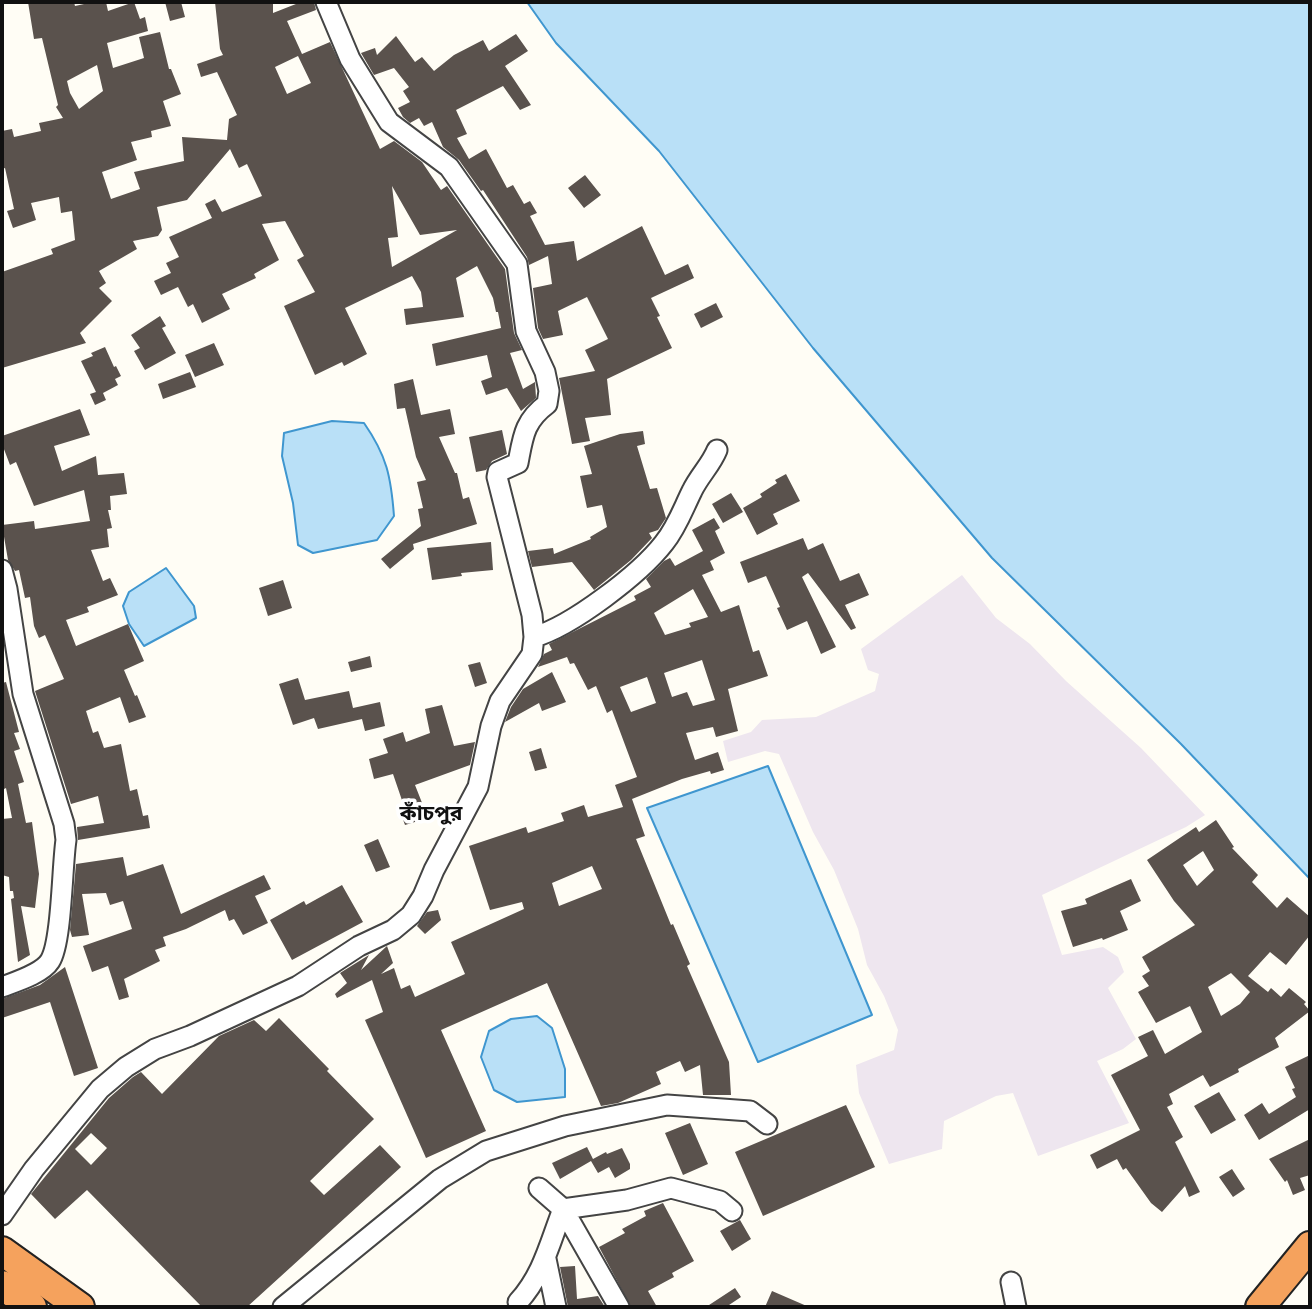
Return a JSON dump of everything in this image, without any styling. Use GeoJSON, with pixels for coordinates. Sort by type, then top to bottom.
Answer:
{"type":"FeatureCollection","features":[{"type":"Feature","properties":{"kind":"highway"},"geometry":{"type":"LineString","coordinates":[[1260,1307],[1310,1246]]}},
{"type":"Feature","properties":{"kind":"highway"},"geometry":{"type":"LineString","coordinates":[[2,1251],[80,1307]]}},
{"type":"Feature","properties":{"kind":"street"},"geometry":{"type":"LineString","coordinates":[[2,1215],[34,1169],[100,1089],[126,1067],[155,1049],[190,1036],[298,986],[359,946],[393,930],[411,915],[478,787],[491,726],[500,701],[532,654],[534,637],[523,575],[496,477],[498,472],[518,463],[522,435],[537,411],[547,404],[549,391],[545,372],[526,331],[517,264],[449,167],[389,122],[350,59],[326,2]]}},
{"type":"Feature","properties":{"kind":"street"},"geometry":{"type":"LineString","coordinates":[[534,637],[546,634],[581,613],[628,577],[664,543],[683,515],[693,489],[711,465],[717,450]]}},
{"type":"Feature","properties":{"kind":"street"},"geometry":{"type":"LineString","coordinates":[[2,570],[8,589],[23,694],[64,824],[66,840],[56,943],[50,962],[2,987]]}},
{"type":"Feature","properties":{"kind":"street"},"geometry":{"type":"LineString","coordinates":[[283,1307],[440,1180],[486,1151],[565,1126],[667,1105],[750,1111],[766,1124]]}},
{"type":"Feature","properties":{"kind":"street"},"geometry":{"type":"LineString","coordinates":[[539,1188],[563,1209],[619,1307]]}},
{"type":"Feature","properties":{"kind":"street"},"geometry":{"type":"LineString","coordinates":[[563,1209],[627,1200],[671,1188],[720,1201],[732,1211]]}},
{"type":"Feature","properties":{"kind":"street"},"geometry":{"type":"LineString","coordinates":[[518,1302],[532,1288],[546,1259],[563,1209]]}},
{"type":"Feature","properties":{"kind":"street"},"geometry":{"type":"LineString","coordinates":[[546,1259],[556,1307]]}},
{"type":"Feature","properties":{"kind":"street"},"geometry":{"type":"LineString","coordinates":[[1011,1282],[1016,1307]]}},
{"type":"Feature","properties":{"kind":"shaded area"},"geometry":{"type":"Polygon","coordinates":[[[962,575],[996,618],[1030,644],[1066,681],[1141,748],[1205,815],[1186,827],[1042,895],[1062,955],[1103,947],[1118,957],[1124,972],[1108,988],[1136,1039],[1123,1049],[1097,1061],[1129,1123],[1038,1156],[1013,1093],[996,1096],[944,1121],[942,1149],[889,1164],[859,1093],[856,1065],[894,1050],[898,1030],[867,965],[858,929],[834,870],[813,832],[779,754],[765,751],[728,762],[723,741],[751,732],[762,720],[816,717],[875,691],[879,674],[868,670],[861,649],[962,575]]]}},
{"type":"Feature","properties":{"kind":"water"},"geometry":{"type":"Polygon","coordinates":[[[527,2],[1310,2],[1310,879],[1181,744],[992,558],[813,348],[659,151],[556,43],[527,2]]]}},
{"type":"Feature","properties":{"kind":"water"},"geometry":{"type":"Polygon","coordinates":[[[332,421],[364,423],[372,435],[386,467],[394,516],[377,540],[313,553],[298,545],[293,503],[282,456],[284,433],[332,421]]]}},
{"type":"Feature","properties":{"kind":"water"},"geometry":{"type":"Polygon","coordinates":[[[166,568],[194,606],[196,618],[144,646],[129,624],[123,606],[129,592],[166,568]]]}},
{"type":"Feature","properties":{"kind":"water"},"geometry":{"type":"Polygon","coordinates":[[[768,766],[872,1015],[758,1062],[647,808],[768,766]]]}},
{"type":"Feature","properties":{"kind":"water"},"geometry":{"type":"Polygon","coordinates":[[[537,1016],[552,1028],[565,1069],[565,1097],[517,1102],[494,1090],[481,1057],[489,1031],[511,1019],[537,1016]]]}},
{"type":"Feature","properties":{"kind":"building"},"geometry":{"type":"Polygon","coordinates":[[[28,2],[74,2],[75,6],[106,2],[108,11],[134,2],[140,19],[145,17],[148,31],[107,43],[113,68],[144,58],[139,37],[160,32],[169,69],[181,94],[163,101],[171,126],[151,131],[152,137],[131,142],[137,160],[102,172],[111,199],[140,189],[134,172],[184,161],[182,137],[227,140],[229,119],[237,115],[217,72],[201,77],[197,64],[223,55],[215,2],[273,2],[273,13],[301,2],[314,2],[316,10],[287,21],[302,54],[330,42],[380,149],[394,141],[422,162],[441,190],[447,186],[505,269],[514,333],[522,350],[510,353],[523,389],[535,382],[536,398],[521,411],[507,388],[486,395],[481,381],[492,377],[487,355],[436,366],[432,344],[501,328],[493,298],[477,266],[456,278],[464,317],[406,325],[404,309],[423,307],[421,292],[412,276],[345,308],[367,354],[344,366],[342,362],[315,375],[284,306],[315,292],[297,260],[304,256],[285,221],[262,224],[279,260],[254,274],[256,278],[222,294],[230,309],[202,323],[193,304],[188,307],[178,287],[161,295],[154,281],[171,273],[166,263],[179,257],[169,237],[212,218],[205,204],[215,199],[222,212],[262,196],[247,164],[239,168],[230,149],[187,200],[157,207],[162,230],[158,236],[133,241],[137,249],[99,271],[106,283],[99,288],[112,301],[80,333],[86,343],[2,368],[2,272],[53,254],[51,249],[75,240],[72,211],[61,213],[59,197],[31,203],[36,220],[13,228],[7,211],[14,209],[5,168],[2,169],[2,131],[12,129],[14,137],[41,131],[39,123],[63,118],[56,107],[58,105],[42,38],[34,39],[28,2]],[[298,56],[275,67],[287,94],[311,83],[298,56]],[[97,65],[67,81],[79,109],[103,91],[97,65]],[[392,186],[398,237],[388,238],[392,267],[457,230],[420,235],[392,186]]]}},
{"type":"Feature","properties":{"kind":"building"},"geometry":{"type":"Polygon","coordinates":[[[165,2],[181,2],[185,17],[170,21],[165,2]]]}},
{"type":"Feature","properties":{"kind":"building"},"geometry":{"type":"Polygon","coordinates":[[[516,34],[528,51],[505,66],[531,105],[520,110],[503,86],[456,110],[467,134],[457,138],[469,159],[486,149],[507,188],[513,185],[524,204],[530,201],[537,213],[530,216],[545,245],[574,241],[577,261],[642,226],[665,275],[688,264],[694,278],[651,298],[672,348],[607,379],[611,415],[585,418],[590,441],[572,444],[559,378],[595,371],[585,350],[608,339],[587,297],[558,311],[563,335],[543,339],[538,328],[533,288],[552,284],[548,256],[529,265],[527,257],[483,190],[481,191],[459,160],[443,147],[432,122],[424,126],[419,118],[410,123],[403,117],[398,108],[410,102],[403,91],[409,87],[394,68],[374,75],[361,53],[375,48],[377,55],[396,36],[415,62],[422,57],[434,71],[454,55],[483,40],[489,51],[516,34]]]}},
{"type":"Feature","properties":{"kind":"building"},"geometry":{"type":"Polygon","coordinates":[[[585,175],[601,195],[584,208],[568,188],[585,175]]]}},
{"type":"Feature","properties":{"kind":"building"},"geometry":{"type":"Polygon","coordinates":[[[716,303],[723,317],[701,328],[694,314],[716,303]]]}},
{"type":"Feature","properties":{"kind":"building"},"geometry":{"type":"Polygon","coordinates":[[[160,316],[166,326],[162,328],[176,353],[145,370],[134,351],[140,348],[131,335],[160,316]]]}},
{"type":"Feature","properties":{"kind":"building"},"geometry":{"type":"Polygon","coordinates":[[[214,343],[224,365],[195,377],[185,355],[214,343]]]}},
{"type":"Feature","properties":{"kind":"building"},"geometry":{"type":"Polygon","coordinates":[[[105,347],[121,376],[115,379],[118,385],[103,393],[106,400],[95,405],[90,394],[96,392],[81,361],[105,347]]]}},
{"type":"Feature","properties":{"kind":"building"},"geometry":{"type":"Polygon","coordinates":[[[190,372],[196,387],[163,399],[158,384],[190,372]]]}},
{"type":"Feature","properties":{"kind":"building"},"geometry":{"type":"Polygon","coordinates":[[[413,379],[421,415],[450,409],[455,434],[439,437],[457,473],[463,499],[469,497],[477,524],[413,544],[414,549],[390,569],[381,559],[421,526],[418,509],[423,508],[417,482],[426,480],[416,457],[405,408],[397,409],[394,384],[413,379]]]}},
{"type":"Feature","properties":{"kind":"building"},"geometry":{"type":"Polygon","coordinates":[[[80,409],[90,435],[54,446],[62,471],[96,456],[98,475],[124,473],[127,494],[110,496],[111,510],[108,510],[112,528],[107,529],[109,547],[91,550],[103,581],[110,578],[118,595],[87,607],[89,612],[66,620],[76,646],[128,624],[144,661],[124,670],[146,717],[129,723],[120,697],[86,711],[93,733],[98,731],[104,748],[121,744],[130,791],[137,789],[143,816],[148,815],[150,828],[78,840],[77,827],[104,823],[98,796],[71,804],[35,691],[64,679],[45,635],[39,638],[34,626],[30,597],[25,598],[19,570],[15,571],[8,560],[2,525],[34,521],[35,529],[90,521],[84,490],[34,506],[16,462],[10,465],[2,444],[2,436],[80,409]]]}},
{"type":"Feature","properties":{"kind":"building"},"geometry":{"type":"Polygon","coordinates":[[[502,430],[507,454],[492,461],[486,470],[476,472],[469,437],[502,430]]]}},
{"type":"Feature","properties":{"kind":"building"},"geometry":{"type":"Polygon","coordinates":[[[643,431],[645,444],[637,446],[650,489],[657,488],[666,518],[658,530],[649,533],[652,538],[631,560],[594,590],[572,562],[532,567],[528,551],[553,548],[554,554],[591,539],[590,537],[607,527],[602,505],[587,508],[580,476],[592,474],[584,446],[620,434],[643,431]]]}},
{"type":"Feature","properties":{"kind":"building"},"geometry":{"type":"Polygon","coordinates":[[[786,474],[800,501],[773,514],[778,524],[757,535],[743,508],[762,497],[760,494],[786,474]]]}},
{"type":"Feature","properties":{"kind":"building"},"geometry":{"type":"Polygon","coordinates":[[[731,493],[743,512],[723,523],[712,504],[731,493]]]}},
{"type":"Feature","properties":{"kind":"building"},"geometry":{"type":"Polygon","coordinates":[[[714,518],[720,528],[715,531],[725,553],[710,561],[714,570],[702,575],[721,612],[739,605],[753,652],[759,650],[768,676],[728,689],[738,731],[716,737],[713,727],[686,733],[695,760],[718,752],[724,770],[682,779],[632,799],[645,836],[636,839],[729,1062],[731,1095],[703,1095],[700,1065],[685,1072],[680,1061],[656,1072],[661,1084],[618,1103],[601,1106],[547,983],[441,1030],[486,1131],[426,1158],[365,1020],[383,1012],[372,980],[337,998],[335,994],[347,983],[340,973],[369,955],[361,970],[387,946],[393,963],[381,974],[394,968],[401,989],[410,985],[415,997],[465,974],[451,942],[524,909],[522,902],[490,910],[469,846],[526,827],[528,833],[564,821],[561,813],[584,805],[588,817],[623,807],[615,785],[637,777],[612,710],[607,713],[596,686],[588,690],[574,663],[570,664],[567,657],[538,667],[544,654],[552,650],[549,644],[636,600],[634,596],[651,587],[646,579],[664,561],[670,558],[675,566],[703,551],[692,530],[714,518]],[[693,589],[654,613],[665,635],[691,627],[689,623],[708,617],[693,589]],[[702,660],[664,673],[672,697],[687,692],[693,706],[715,700],[702,660]],[[647,677],[620,687],[631,712],[656,703],[647,677]],[[592,866],[552,883],[559,906],[602,889],[592,866]]]}},
{"type":"Feature","properties":{"kind":"building"},"geometry":{"type":"Polygon","coordinates":[[[803,538],[808,550],[823,543],[840,581],[859,573],[869,595],[845,605],[856,628],[851,630],[808,573],[802,577],[836,647],[821,654],[807,621],[787,630],[766,576],[748,583],[740,562],[803,538]]]}},
{"type":"Feature","properties":{"kind":"building"},"geometry":{"type":"Polygon","coordinates":[[[491,542],[493,570],[461,573],[462,576],[432,580],[427,548],[491,542]]]}},
{"type":"Feature","properties":{"kind":"building"},"geometry":{"type":"Polygon","coordinates":[[[283,580],[292,608],[268,616],[259,588],[283,580]]]}},
{"type":"Feature","properties":{"kind":"building"},"geometry":{"type":"Polygon","coordinates":[[[370,656],[372,667],[351,672],[348,662],[370,656]]]}},
{"type":"Feature","properties":{"kind":"building"},"geometry":{"type":"Polygon","coordinates":[[[480,662],[487,683],[475,687],[468,665],[480,662]]]}},
{"type":"Feature","properties":{"kind":"building"},"geometry":{"type":"Polygon","coordinates":[[[552,672],[566,702],[542,711],[539,703],[505,722],[523,689],[552,672]]]}},
{"type":"Feature","properties":{"kind":"building"},"geometry":{"type":"Polygon","coordinates":[[[298,678],[305,700],[349,691],[353,708],[380,702],[385,726],[365,731],[362,719],[318,729],[314,718],[293,725],[279,684],[298,678]]]}},
{"type":"Feature","properties":{"kind":"building"},"geometry":{"type":"Polygon","coordinates":[[[6,682],[19,732],[14,733],[20,749],[14,751],[24,782],[18,784],[26,823],[32,822],[39,874],[35,908],[21,906],[30,955],[18,962],[11,899],[14,898],[13,891],[10,891],[9,877],[2,875],[2,819],[12,818],[6,788],[2,790],[2,683],[6,682]]]}},
{"type":"Feature","properties":{"kind":"building"},"geometry":{"type":"Polygon","coordinates":[[[442,705],[454,746],[475,742],[470,765],[415,785],[428,818],[405,825],[401,814],[406,812],[393,774],[374,779],[369,759],[388,753],[383,739],[403,732],[406,742],[430,733],[425,709],[442,705]]]}},
{"type":"Feature","properties":{"kind":"building"},"geometry":{"type":"Polygon","coordinates":[[[541,748],[547,768],[535,771],[529,752],[541,748]]]}},
{"type":"Feature","properties":{"kind":"building"},"geometry":{"type":"Polygon","coordinates":[[[1216,820],[1234,847],[1232,848],[1258,875],[1252,882],[1277,908],[1287,897],[1310,917],[1310,935],[1286,965],[1270,952],[1248,976],[1268,992],[1271,988],[1281,997],[1289,988],[1306,1002],[1304,1004],[1310,1011],[1275,1038],[1279,1047],[1238,1069],[1239,1072],[1210,1087],[1203,1075],[1169,1094],[1173,1104],[1167,1107],[1183,1137],[1175,1142],[1200,1192],[1189,1197],[1185,1186],[1162,1212],[1151,1203],[1117,1159],[1097,1169],[1090,1155],[1140,1130],[1111,1075],[1148,1056],[1138,1037],[1153,1030],[1165,1054],[1202,1032],[1190,1006],[1156,1023],[1138,992],[1149,986],[1142,976],[1150,971],[1142,957],[1195,925],[1174,901],[1147,860],[1196,827],[1199,832],[1216,820]],[[1203,851],[1183,865],[1197,886],[1214,870],[1203,851]],[[1231,973],[1208,987],[1221,1016],[1240,1004],[1250,992],[1231,973]]]}},
{"type":"Feature","properties":{"kind":"building"},"geometry":{"type":"Polygon","coordinates":[[[378,839],[390,867],[376,872],[364,845],[378,839]]]}},
{"type":"Feature","properties":{"kind":"building"},"geometry":{"type":"Polygon","coordinates":[[[123,857],[127,876],[163,864],[181,914],[264,875],[271,889],[255,896],[268,923],[243,935],[234,919],[229,921],[225,910],[163,937],[166,946],[155,950],[160,961],[124,979],[129,997],[119,1000],[108,966],[92,972],[83,946],[132,929],[123,901],[110,905],[106,893],[82,894],[89,935],[72,937],[70,930],[76,864],[123,857]]]}},
{"type":"Feature","properties":{"kind":"building"},"geometry":{"type":"Polygon","coordinates":[[[1131,879],[1141,901],[1120,911],[1128,930],[1103,940],[1102,938],[1073,947],[1061,911],[1087,904],[1085,899],[1131,879]]]}},
{"type":"Feature","properties":{"kind":"building"},"geometry":{"type":"Polygon","coordinates":[[[342,885],[363,922],[292,960],[270,920],[304,901],[306,905],[342,885]]]}},
{"type":"Feature","properties":{"kind":"building"},"geometry":{"type":"Polygon","coordinates":[[[438,910],[441,920],[425,934],[417,926],[427,912],[438,910]]]}},
{"type":"Feature","properties":{"kind":"building"},"geometry":{"type":"Polygon","coordinates":[[[65,967],[98,1068],[74,1076],[50,1002],[2,1018],[2,999],[40,985],[65,967]]]}},
{"type":"Feature","properties":{"kind":"building"},"geometry":{"type":"Polygon","coordinates":[[[279,1018],[374,1119],[310,1181],[324,1195],[380,1145],[401,1167],[247,1307],[202,1307],[87,1190],[55,1219],[31,1194],[109,1098],[133,1077],[141,1072],[162,1094],[219,1036],[254,1020],[266,1031],[279,1018]],[[91,1133],[75,1149],[91,1165],[107,1148],[91,1133]]]}},
{"type":"Feature","properties":{"kind":"building"},"geometry":{"type":"Polygon","coordinates":[[[1310,1055],[1310,1109],[1259,1140],[1244,1115],[1262,1103],[1269,1114],[1296,1097],[1292,1089],[1295,1088],[1285,1067],[1310,1055]]]}},
{"type":"Feature","properties":{"kind":"building"},"geometry":{"type":"Polygon","coordinates":[[[1219,1092],[1236,1120],[1211,1134],[1194,1106],[1219,1092]]]}},
{"type":"Feature","properties":{"kind":"building"},"geometry":{"type":"Polygon","coordinates":[[[846,1105],[875,1167],[763,1216],[735,1152],[846,1105]]]}},
{"type":"Feature","properties":{"kind":"building"},"geometry":{"type":"Polygon","coordinates":[[[690,1123],[708,1164],[683,1175],[665,1133],[690,1123]]]}},
{"type":"Feature","properties":{"kind":"building"},"geometry":{"type":"Polygon","coordinates":[[[1310,1139],[1310,1175],[1300,1178],[1305,1190],[1293,1195],[1287,1180],[1285,1182],[1269,1159],[1310,1139]]]}},
{"type":"Feature","properties":{"kind":"building"},"geometry":{"type":"Polygon","coordinates":[[[587,1147],[593,1159],[622,1148],[630,1169],[615,1178],[609,1167],[598,1173],[591,1161],[560,1179],[552,1163],[587,1147]]]}},
{"type":"Feature","properties":{"kind":"building"},"geometry":{"type":"Polygon","coordinates":[[[1232,1169],[1245,1189],[1233,1197],[1219,1177],[1232,1169]]]}},
{"type":"Feature","properties":{"kind":"building"},"geometry":{"type":"Polygon","coordinates":[[[663,1203],[694,1261],[672,1273],[674,1277],[648,1291],[657,1307],[631,1307],[599,1247],[625,1233],[622,1229],[646,1216],[644,1211],[663,1203]]]}},
{"type":"Feature","properties":{"kind":"building"},"geometry":{"type":"Polygon","coordinates":[[[740,1220],[751,1239],[732,1251],[720,1231],[740,1220]]]}},
{"type":"Feature","properties":{"kind":"building"},"geometry":{"type":"Polygon","coordinates":[[[575,1266],[577,1299],[598,1296],[605,1307],[568,1307],[560,1267],[575,1266]]]}},
{"type":"Feature","properties":{"kind":"building"},"geometry":{"type":"Polygon","coordinates":[[[735,1288],[741,1297],[726,1307],[706,1307],[735,1288]]]}},
{"type":"Feature","properties":{"kind":"building"},"geometry":{"type":"Polygon","coordinates":[[[772,1291],[809,1307],[765,1307],[772,1291]]]}},
{"type":"Feature","properties":{"kind":"district","name":"কাঁচপুর"},"geometry":{"type":"Point","coordinates":[431,814]}}]}
